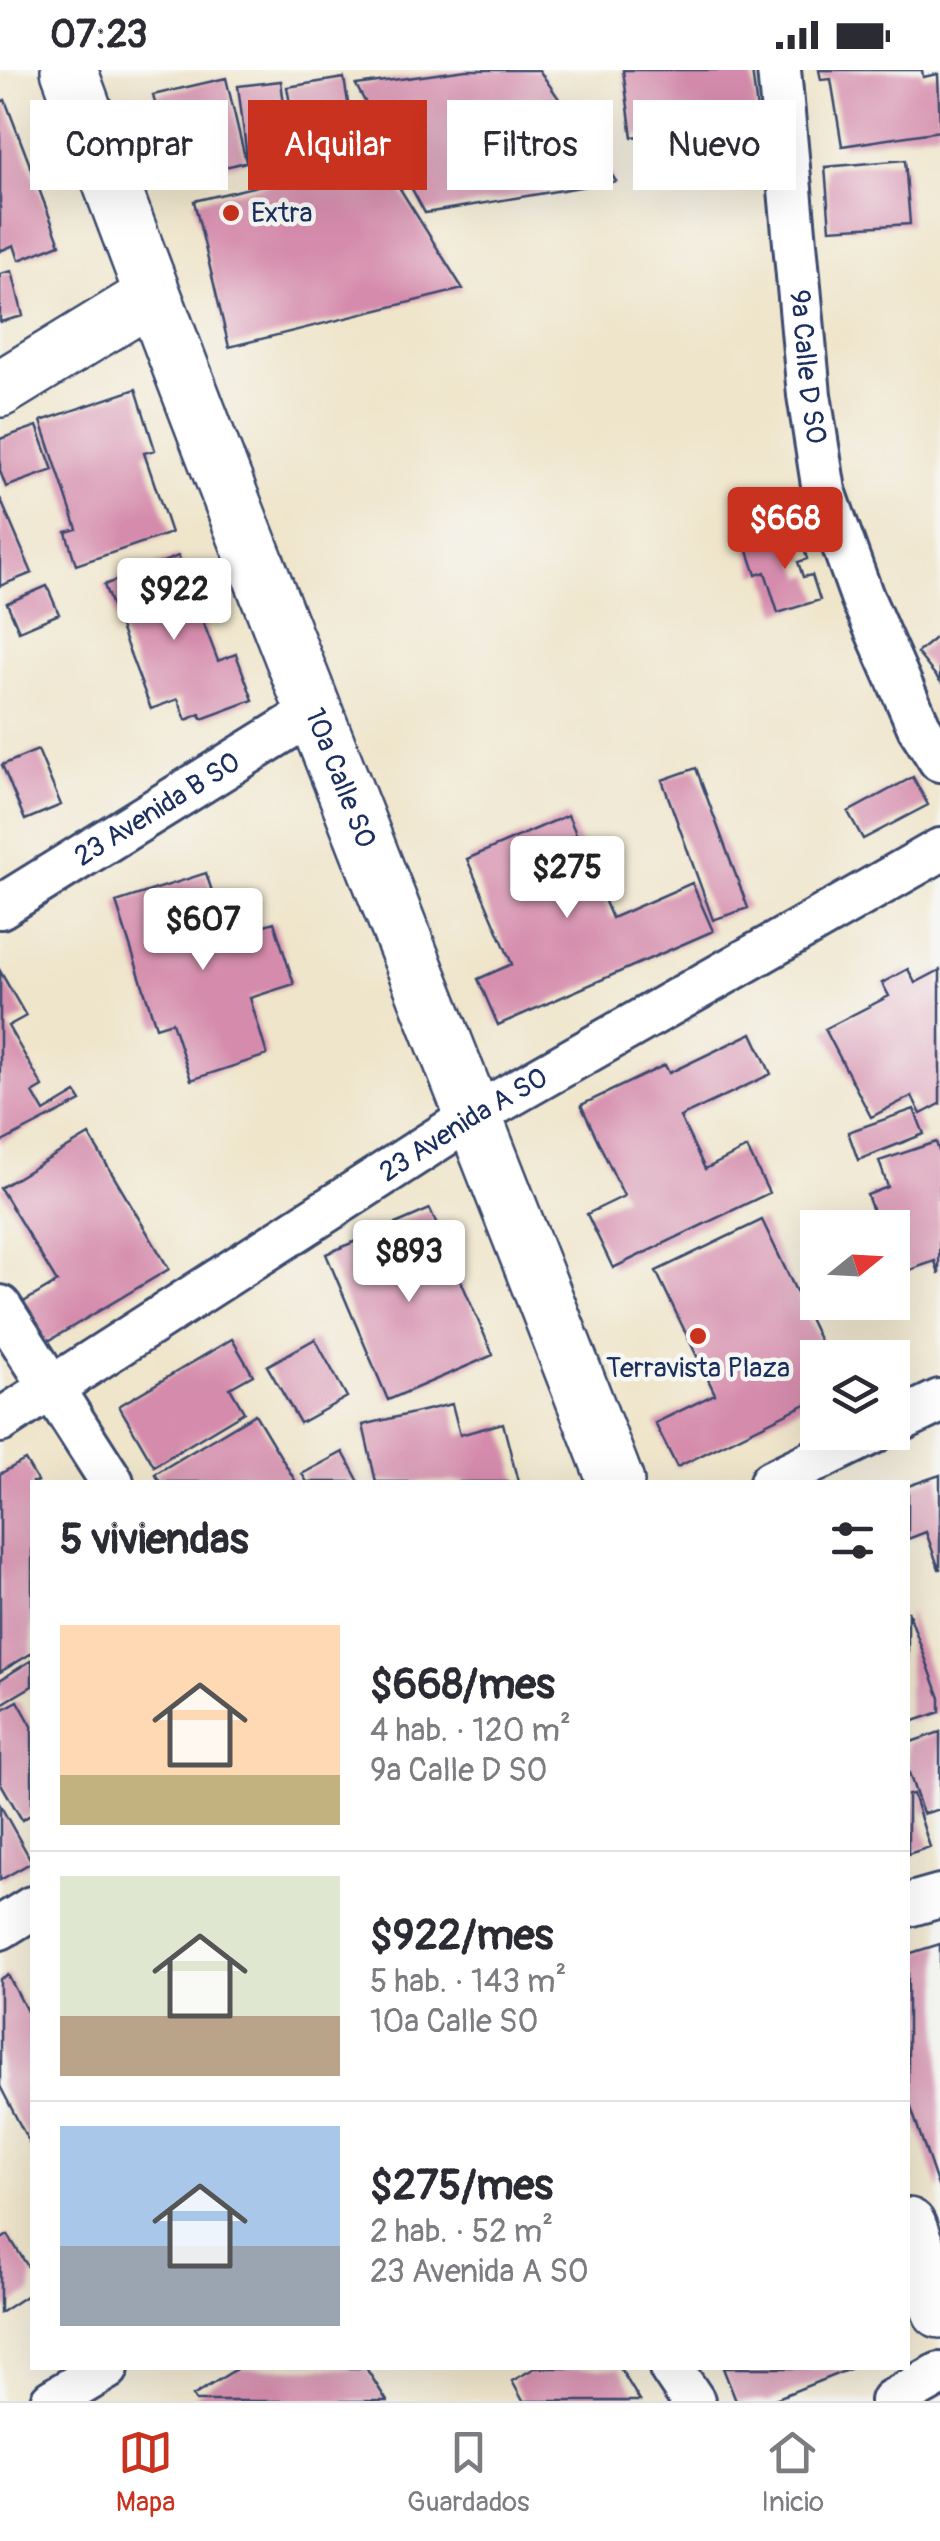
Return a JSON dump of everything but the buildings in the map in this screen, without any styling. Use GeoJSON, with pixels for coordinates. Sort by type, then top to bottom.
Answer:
{"type":"FeatureCollection","features":[{"type":"Feature","properties":{"kind":"street","name":"10a Calle SO"},"geometry":{"type":"LineString","coordinates":[[69,70],[312,713],[615,1480]]}},
{"type":"Feature","properties":{"kind":"street","name":"9a Calle D SO"},"geometry":{"type":"LineString","coordinates":[[779,70],[809,395],[824,491],[869,614],[920,728],[940,760]]}},
{"type":"Feature","properties":{"kind":"street"},"geometry":{"type":"LineString","coordinates":[[0,388],[152,296]]}},
{"type":"Feature","properties":{"kind":"street","name":"23 Avenida B SO"},"geometry":{"type":"LineString","coordinates":[[0,907],[312,713]]}},
{"type":"Feature","properties":{"kind":"street","name":"23 Avenida A SO"},"geometry":{"type":"LineString","coordinates":[[0,1421],[472,1117],[940,850]]}},
{"type":"Feature","properties":{"kind":"street"},"geometry":{"type":"LineString","coordinates":[[0,1307],[111,1480]]}},
{"type":"Feature","properties":{"kind":"street"},"geometry":{"type":"LineString","coordinates":[[910,1415],[940,1401]]}},
{"type":"Feature","properties":{"kind":"street"},"geometry":{"type":"LineString","coordinates":[[776,1480],[837,1450]]}},
{"type":"Feature","properties":{"kind":"street"},"geometry":{"type":"LineString","coordinates":[[910,1904],[940,1896]]}},
{"type":"Feature","properties":{"kind":"street"},"geometry":{"type":"LineString","coordinates":[[0,1928],[30,1909]]}},
{"type":"Feature","properties":{"kind":"street"},"geometry":{"type":"LineString","coordinates":[[910,2231],[940,2310]]}},
{"type":"Feature","properties":{"kind":"street"},"geometry":{"type":"LineString","coordinates":[[52,2401],[104,2370]]}},
{"type":"Feature","properties":{"kind":"street"},"geometry":{"type":"LineString","coordinates":[[672,2370],[692,2401]]}},
{"type":"Feature","properties":{"kind":"street"},"geometry":{"type":"LineString","coordinates":[[892,2401],[940,2374]]}},
{"type":"Feature","properties":{"kind":"place","name":"Extra"},"geometry":{"type":"Point","coordinates":[231,213]}},
{"type":"Feature","properties":{"kind":"place","name":"Terravista Plaza"},"geometry":{"type":"Point","coordinates":[698,1336]}}]}
